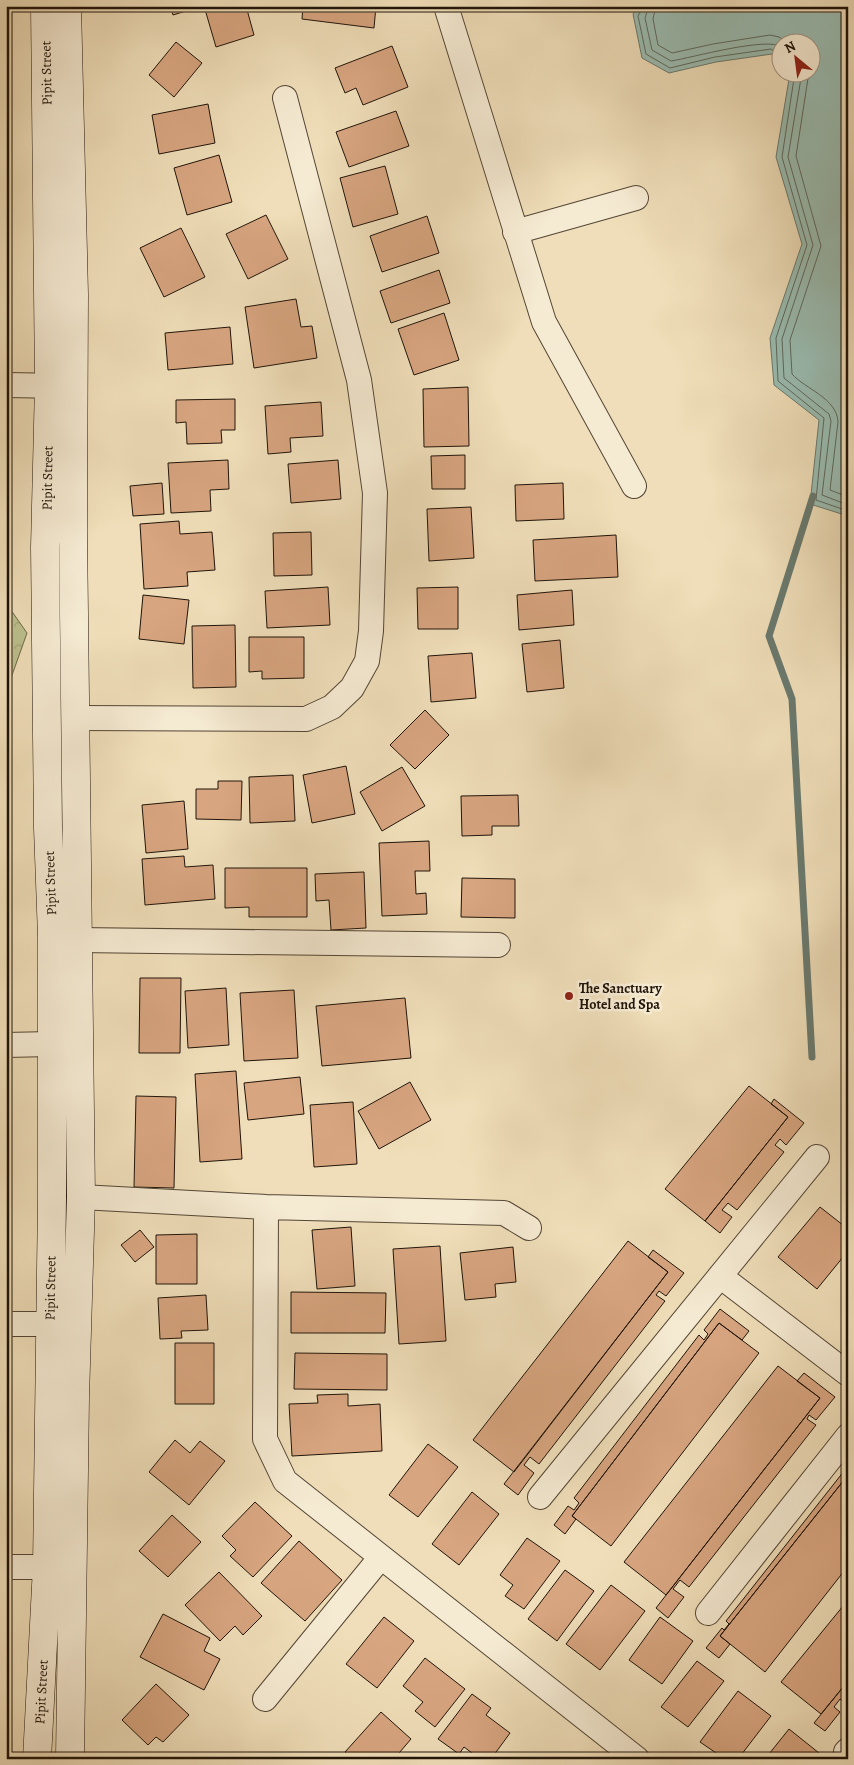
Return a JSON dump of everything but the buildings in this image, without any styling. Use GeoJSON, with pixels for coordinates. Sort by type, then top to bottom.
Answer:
{"type":"FeatureCollection","features":[{"type":"Feature","properties":{"kind":"main road","name":"Pipit Street"},"geometry":{"type":"LineString","coordinates":[[45,6],[75,718],[81,1050],[81,1198],[74,1408],[70,1759]]}},
{"type":"Feature","properties":{"kind":"main road","name":"Pipit Street"},"geometry":{"type":"LineString","coordinates":[[37,1759],[47,1567],[52,1198],[50,1044],[52,936],[48,828],[45,547],[61,386],[74,294],[67,6]]}},
{"type":"Feature","properties":{"kind":"street"},"geometry":{"type":"LineString","coordinates":[[446,6],[544,322],[634,486]]}},
{"type":"Feature","properties":{"kind":"street"},"geometry":{"type":"LineString","coordinates":[[75,718],[306,719],[332,707],[352,688],[367,661],[371,631],[376,494],[361,390],[285,98]]}},
{"type":"Feature","properties":{"kind":"street"},"geometry":{"type":"LineString","coordinates":[[515,232],[636,198]]}},
{"type":"Feature","properties":{"kind":"street"},"geometry":{"type":"LineString","coordinates":[[6,384],[61,386]]}},
{"type":"Feature","properties":{"kind":"street"},"geometry":{"type":"LineString","coordinates":[[78,940],[498,945]]}},
{"type":"Feature","properties":{"kind":"street"},"geometry":{"type":"LineString","coordinates":[[6,1045],[50,1044]]}},
{"type":"Feature","properties":{"kind":"street"},"geometry":{"type":"LineString","coordinates":[[540,1497],[817,1157]]}},
{"type":"Feature","properties":{"kind":"street"},"geometry":{"type":"LineString","coordinates":[[81,1198],[266,1207],[504,1213],[529,1228]]}},
{"type":"Feature","properties":{"kind":"street"},"geometry":{"type":"LineString","coordinates":[[266,1207],[266,1439],[285,1481],[637,1759]]}},
{"type":"Feature","properties":{"kind":"street"},"geometry":{"type":"LineString","coordinates":[[720,1276],[848,1374]]}},
{"type":"Feature","properties":{"kind":"street"},"geometry":{"type":"LineString","coordinates":[[6,1324],[49,1324]]}},
{"type":"Feature","properties":{"kind":"street"},"geometry":{"type":"LineString","coordinates":[[708,1613],[848,1436]]}},
{"type":"Feature","properties":{"kind":"street"},"geometry":{"type":"LineString","coordinates":[[266,1699],[381,1557]]}},
{"type":"Feature","properties":{"kind":"street"},"geometry":{"type":"LineString","coordinates":[[6,1567],[47,1567]]}},
{"type":"Feature","properties":{"kind":"green space"},"geometry":{"type":"Polygon","coordinates":[[[6,603],[27,633],[11,678],[6,682],[6,603]]]}},
{"type":"Feature","properties":{"kind":"water"},"geometry":{"type":"Polygon","coordinates":[[[639,6],[848,6],[848,516],[810,504],[819,420],[774,385],[770,338],[802,244],[776,157],[788,82],[822,82],[822,32],[772,32],[772,54],[716,62],[669,73],[642,58],[633,14],[639,6]]]}},
{"type":"Feature","properties":{"kind":"waterway"},"geometry":{"type":"LineString","coordinates":[[812,1057],[792,699],[769,636],[813,496]]}},
{"type":"Feature","properties":{"kind":"place","name":"The Sanctuary Hotel and Spa"},"geometry":{"type":"Point","coordinates":[569,996]}}]}
